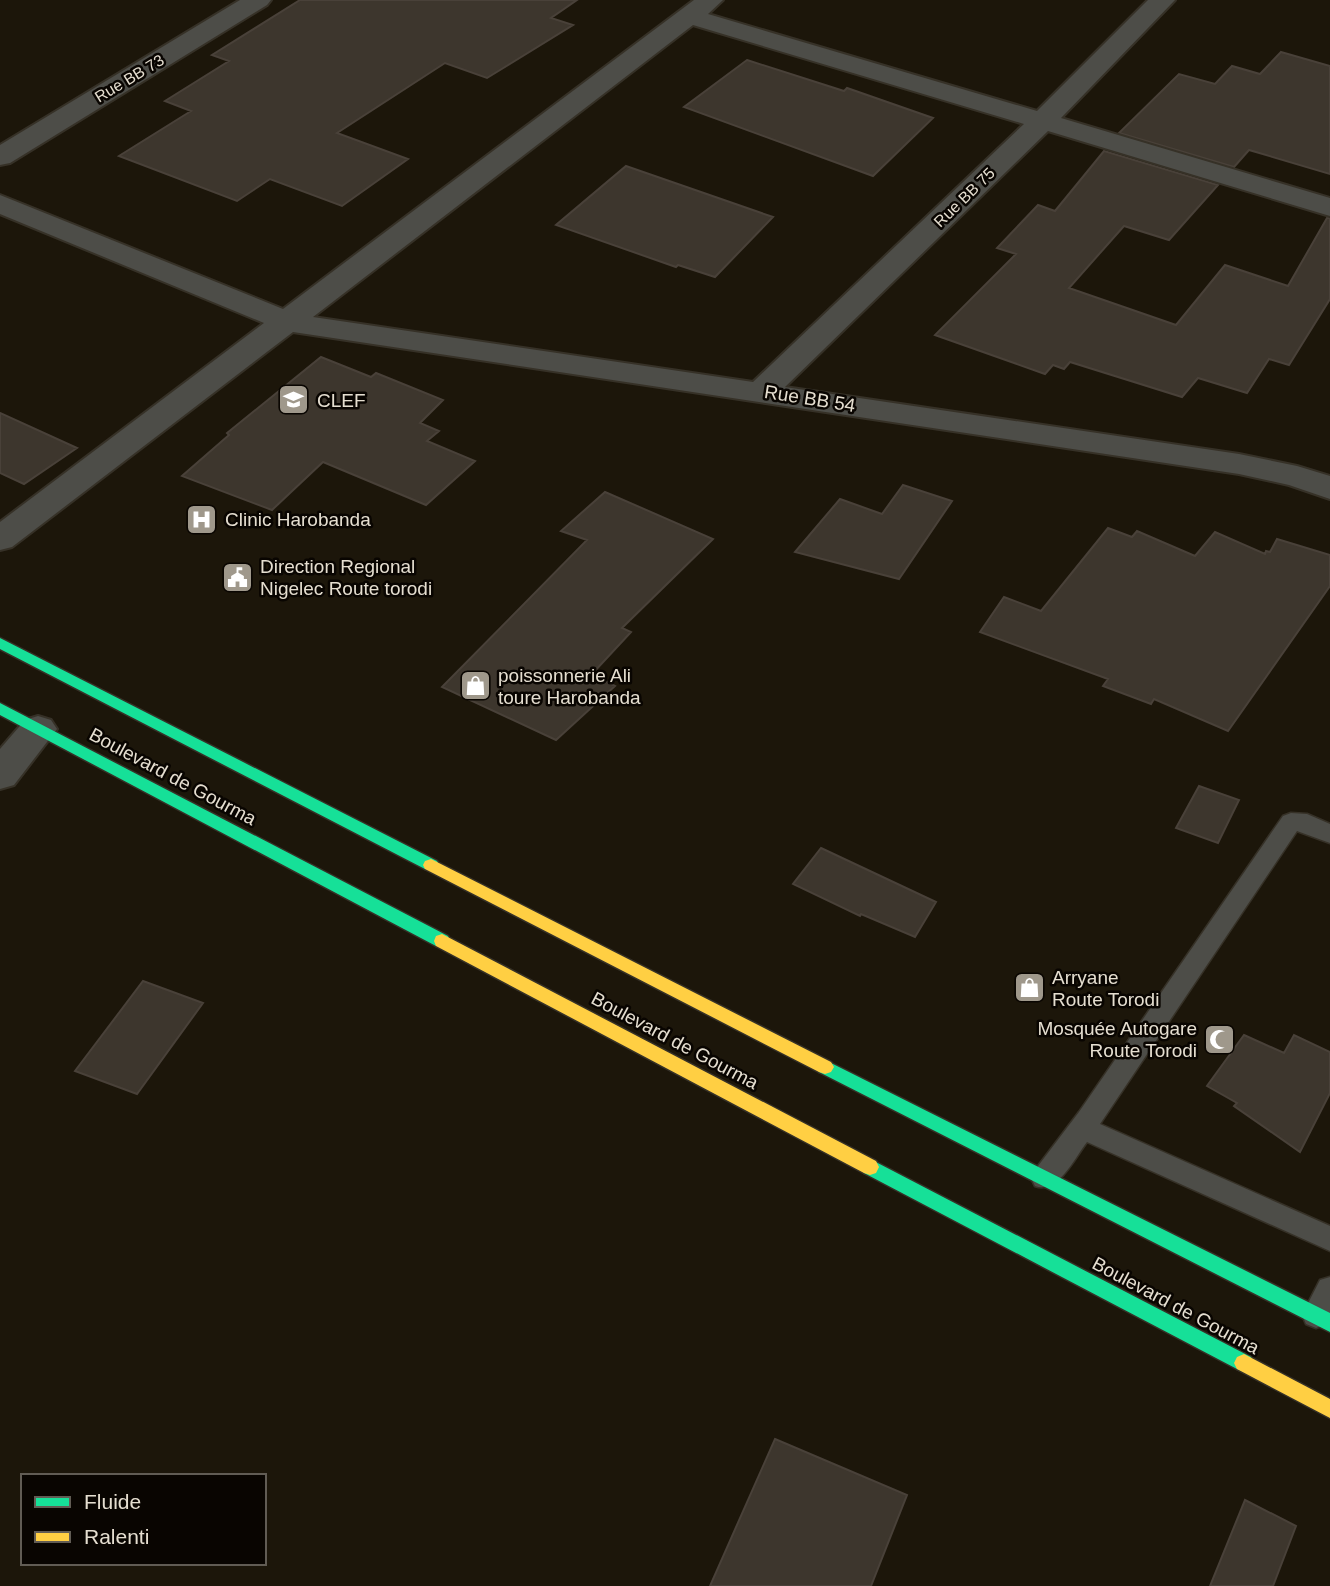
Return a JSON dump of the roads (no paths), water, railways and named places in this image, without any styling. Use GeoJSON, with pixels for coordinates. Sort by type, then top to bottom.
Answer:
{"type":"FeatureCollection","features":[{"type":"Feature","properties":{"kind":"highway","name":"Boulevard de Gourma"},"geometry":{"type":"LineString","coordinates":[[0,643],[1323,1319]]}},
{"type":"Feature","properties":{"kind":"highway","name":"Boulevard de Gourma"},"geometry":{"type":"LineString","coordinates":[[0,708],[1330,1409]]}},
{"type":"Feature","properties":{"kind":"street","name":"Rue BB 73"},"geometry":{"type":"LineString","coordinates":[[0,157],[258,0]]}},
{"type":"Feature","properties":{"kind":"street","name":"Rue BB 75"},"geometry":{"type":"LineString","coordinates":[[762,391],[1043,121],[1163,0]]}},
{"type":"Feature","properties":{"kind":"street"},"geometry":{"type":"LineString","coordinates":[[0,539],[699,8],[1043,121],[1330,207]]}},
{"type":"Feature","properties":{"kind":"street","name":"Rue BB 54"},"geometry":{"type":"LineString","coordinates":[[0,204],[287,322],[1266,468],[1330,488]]}},
{"type":"Feature","properties":{"kind":"street"},"geometry":{"type":"LineString","coordinates":[[0,775],[38,729]]}},
{"type":"Feature","properties":{"kind":"lane"},"geometry":{"type":"LineString","coordinates":[[1044,1178],[1082,1128],[1290,822],[1307,823],[1330,834]]}},
{"type":"Feature","properties":{"kind":"lane"},"geometry":{"type":"LineString","coordinates":[[1082,1128],[1330,1239]]}},
{"type":"Feature","properties":{"kind":"lane"},"geometry":{"type":"LineString","coordinates":[[1323,1319],[1330,1289]]}},
{"type":"Feature","properties":{"kind":"place","name":"CLEF"},"geometry":{"type":"Point","coordinates":[294,400]}},
{"type":"Feature","properties":{"kind":"place","name":"Clinic Harobanda"},"geometry":{"type":"Point","coordinates":[202,519]}},
{"type":"Feature","properties":{"kind":"place","name":"Direction Regional Nigelec Route torodi"},"geometry":{"type":"Point","coordinates":[237,577]}},
{"type":"Feature","properties":{"kind":"place","name":"poissonnerie Ali toure Harobanda"},"geometry":{"type":"Point","coordinates":[475,686]}},
{"type":"Feature","properties":{"kind":"place","name":"Arryane Route Torodi"},"geometry":{"type":"Point","coordinates":[1029,988]}},
{"type":"Feature","properties":{"kind":"place","name":"Mosquée Autogare Route Torodi"},"geometry":{"type":"Point","coordinates":[1220,1039]}}]}
